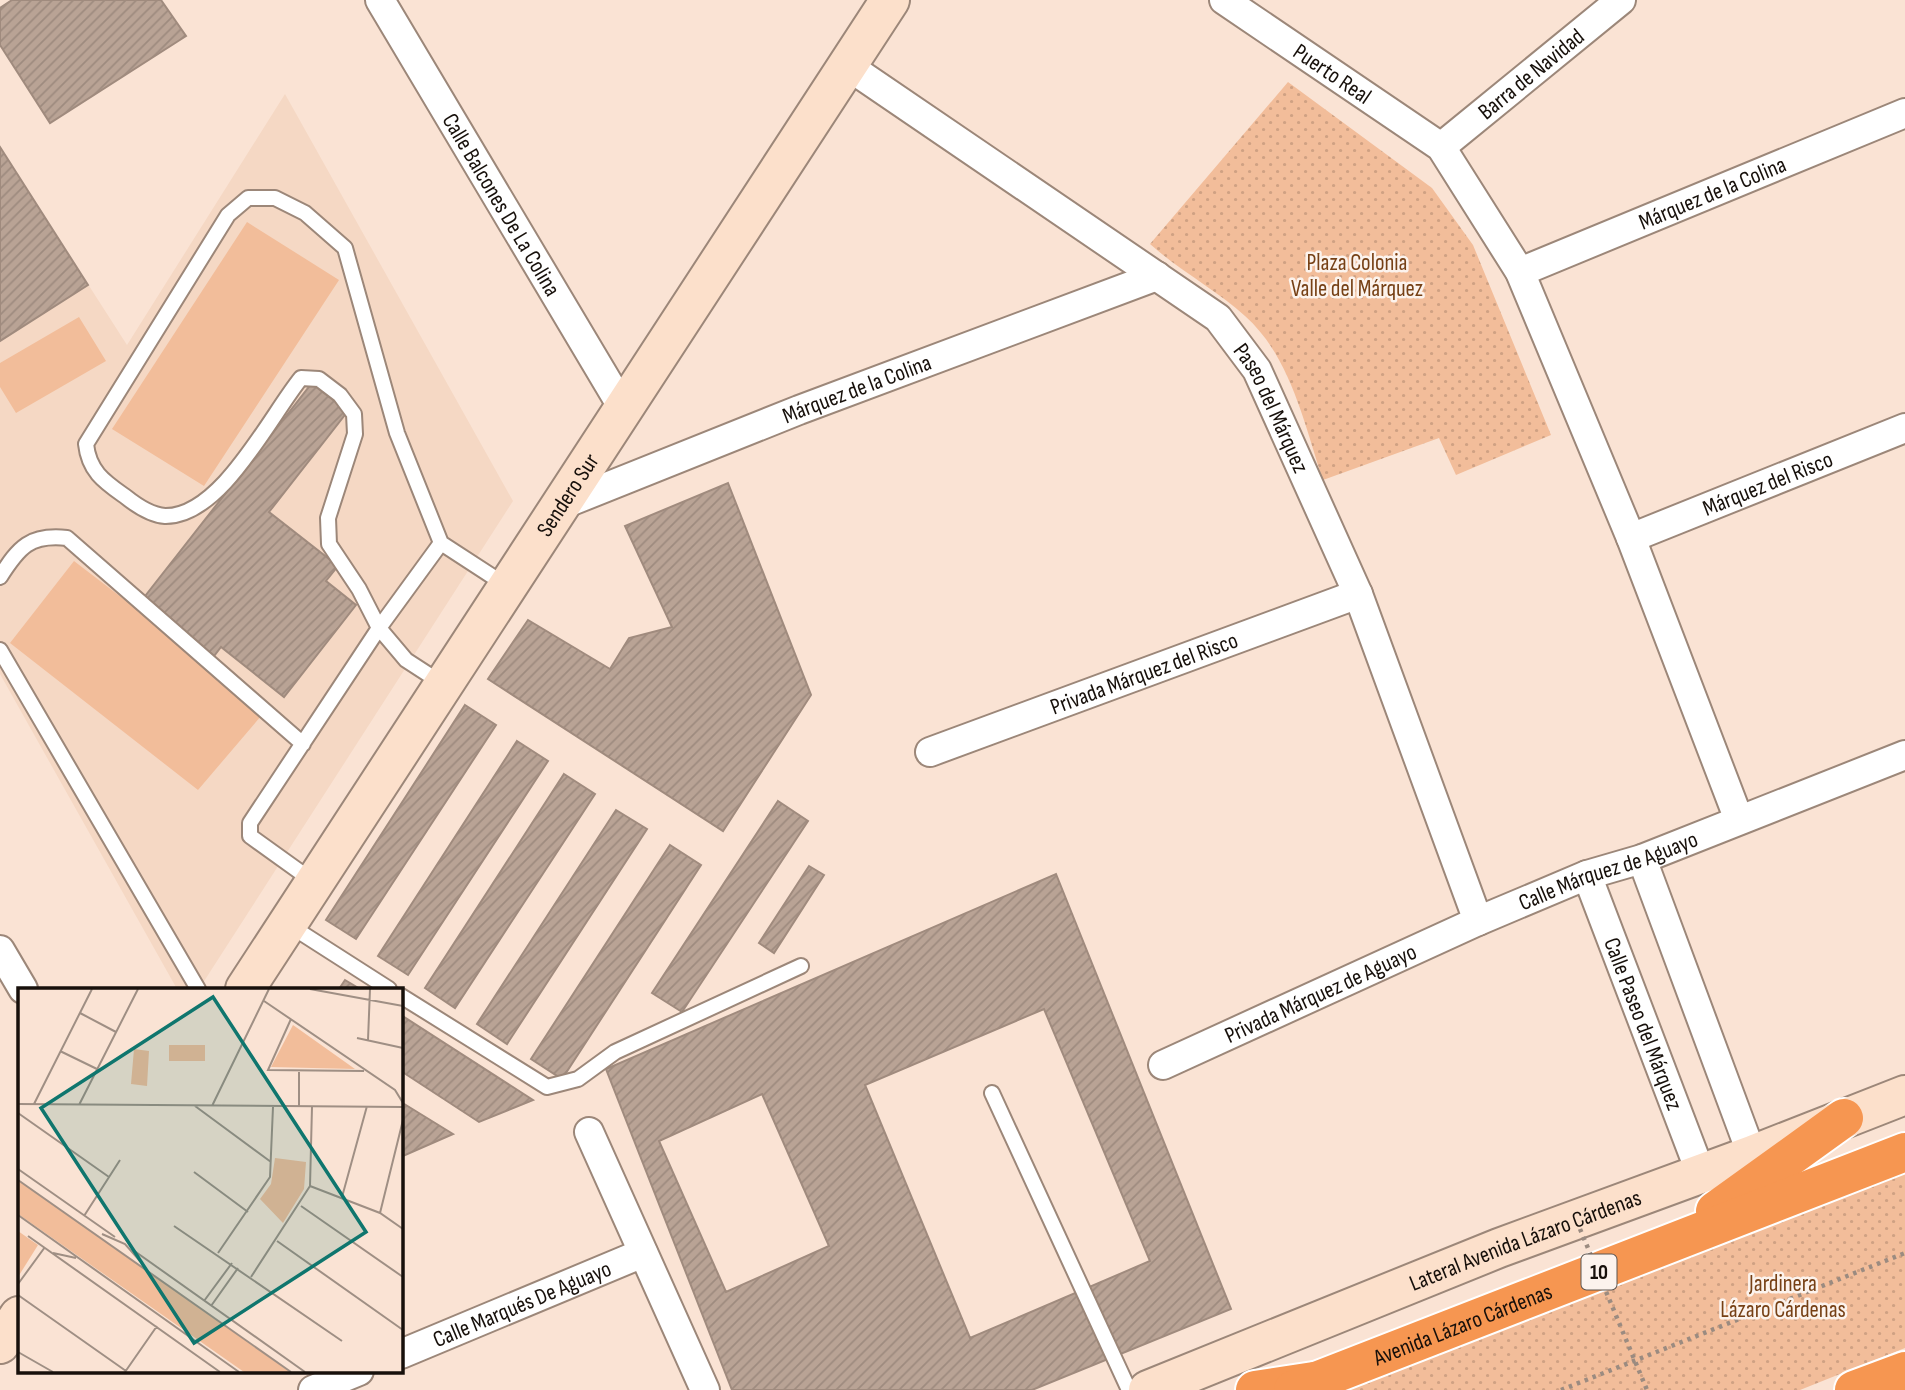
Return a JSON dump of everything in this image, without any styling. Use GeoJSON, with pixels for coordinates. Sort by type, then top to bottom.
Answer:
{"type":"FeatureCollection","features":[{"type":"Feature","properties":{"kind":"highway"},"geometry":{"type":"LineString","coordinates":[[1616,1265],[1671,1243],[1844,1118]]}},
{"type":"Feature","properties":{"kind":"highway","name":"Avenida Lázaro Cárdenas"},"geometry":{"type":"LineString","coordinates":[[1255,1390],[1303,1386],[1905,1152]]}},
{"type":"Feature","properties":{"kind":"highway"},"geometry":{"type":"LineString","coordinates":[[1854,1390],[1905,1371]]}},
{"type":"Feature","properties":{"kind":"street","name":"Calle Balcones De La Colina"},"geometry":{"type":"LineString","coordinates":[[380,0],[623,408]]}},
{"type":"Feature","properties":{"kind":"street","name":"Sendero Sur"},"geometry":{"type":"LineString","coordinates":[[245,988],[289,925],[890,0]]}},
{"type":"Feature","properties":{"kind":"street","name":"Puerto Real"},"geometry":{"type":"LineString","coordinates":[[1224,0],[1441,146]]}},
{"type":"Feature","properties":{"kind":"street","name":"Barra de Navidad"},"geometry":{"type":"LineString","coordinates":[[1441,146],[1619,1]]}},
{"type":"Feature","properties":{"kind":"street","name":"Paseo del Márquez"},"geometry":{"type":"LineString","coordinates":[[848,66],[1218,318],[1257,370],[1358,594],[1478,920]]}},
{"type":"Feature","properties":{"kind":"street","name":"Márquez de la Colina"},"geometry":{"type":"LineString","coordinates":[[1520,272],[1905,113]]}},
{"type":"Feature","properties":{"kind":"street"},"geometry":{"type":"LineString","coordinates":[[1441,146],[1520,272],[1631,538],[1739,820],[1905,755]]}},
{"type":"Feature","properties":{"kind":"street","name":"Márquez de la Colina"},"geometry":{"type":"LineString","coordinates":[[559,506],[799,410],[1157,276]]}},
{"type":"Feature","properties":{"kind":"street","name":"Márquez del Risco"},"geometry":{"type":"LineString","coordinates":[[1631,538],[1905,428]]}},
{"type":"Feature","properties":{"kind":"street","name":"Privada Márquez del Risco"},"geometry":{"type":"LineString","coordinates":[[930,752],[1358,594]]}},
{"type":"Feature","properties":{"kind":"street","name":"Calle Márquez de Aguayo"},"geometry":{"type":"LineString","coordinates":[[1478,920],[1587,875],[1642,859],[1739,820]]}},
{"type":"Feature","properties":{"kind":"street"},"geometry":{"type":"LineString","coordinates":[[1642,859],[1752,1155]]}},
{"type":"Feature","properties":{"kind":"street","name":"Calle Paseo del Márquez"},"geometry":{"type":"LineString","coordinates":[[1587,875],[1701,1174]]}},
{"type":"Feature","properties":{"kind":"street","name":"Privada Márquez de Aguayo"},"geometry":{"type":"LineString","coordinates":[[1163,1065],[1478,920]]}},
{"type":"Feature","properties":{"kind":"street"},"geometry":{"type":"LineString","coordinates":[[0,950],[22,988]]}},
{"type":"Feature","properties":{"kind":"street","name":"Lateral Avenida Lázaro Cárdenas"},"geometry":{"type":"LineString","coordinates":[[1148,1390],[1499,1248],[1752,1155],[1905,1095]]}},
{"type":"Feature","properties":{"kind":"street"},"geometry":{"type":"LineString","coordinates":[[589,1132],[705,1390]]}},
{"type":"Feature","properties":{"kind":"street","name":"Calle Marqués De Aguayo"},"geometry":{"type":"LineString","coordinates":[[402,1354],[643,1253]]}},
{"type":"Feature","properties":{"kind":"street"},"geometry":{"type":"LineString","coordinates":[[0,1344],[18,1317]]}},
{"type":"Feature","properties":{"kind":"street"},"geometry":{"type":"LineString","coordinates":[[313,1390],[357,1372]]}},
{"type":"Feature","properties":{"kind":"lane"},"geometry":{"type":"LineString","coordinates":[[444,684],[406,660],[379,628],[359,589],[329,544],[328,518],[352,445],[354,414],[340,395],[319,379],[301,378],[233,473],[199,506],[165,516],[140,508],[99,478],[88,458],[86,444],[228,215],[248,198],[275,198],[305,213],[345,248],[397,433],[441,543],[508,586]]}},
{"type":"Feature","properties":{"kind":"lane"},"geometry":{"type":"LineString","coordinates":[[0,577],[13,556],[29,542],[47,536],[67,537],[303,744]]}},
{"type":"Feature","properties":{"kind":"lane"},"geometry":{"type":"LineString","coordinates":[[316,883],[250,836],[250,823],[379,628],[441,543]]}},
{"type":"Feature","properties":{"kind":"lane"},"geometry":{"type":"LineString","coordinates":[[0,650],[197,988]]}},
{"type":"Feature","properties":{"kind":"lane"},"geometry":{"type":"LineString","coordinates":[[289,925],[387,988]]}},
{"type":"Feature","properties":{"kind":"lane"},"geometry":{"type":"LineString","coordinates":[[402,997],[547,1087],[578,1079],[615,1052],[802,966]]}},
{"type":"Feature","properties":{"kind":"lane"},"geometry":{"type":"LineString","coordinates":[[992,1093],[1129,1390]]}},
{"type":"Feature","properties":{"kind":"path"},"geometry":{"type":"LineString","coordinates":[[1580,1228],[1647,1390]]}},
{"type":"Feature","properties":{"kind":"path"},"geometry":{"type":"LineString","coordinates":[[1561,1390],[1905,1253]]}},
{"type":"Feature","properties":{"kind":"shaded area"},"geometry":{"type":"Polygon","coordinates":[[[285,94],[513,501],[200,988],[176,988],[0,674],[0,147],[127,345],[285,94]]]}},
{"type":"Feature","properties":{"kind":"green space","name":"Plaza Colonia Valle del Márquez"},"geometry":{"type":"Polygon","coordinates":[[[1288,82],[1432,188],[1473,245],[1551,435],[1456,475],[1439,438],[1323,480],[1294,392],[1274,351],[1261,333],[1234,307],[1150,244],[1288,82]]]}},
{"type":"Feature","properties":{"kind":"green space"},"geometry":{"type":"Polygon","coordinates":[[[247,222],[339,280],[204,486],[112,429],[247,222]]]}},
{"type":"Feature","properties":{"kind":"green space"},"geometry":{"type":"Polygon","coordinates":[[[79,317],[106,361],[16,413],[0,387],[0,363],[79,317]]]}},
{"type":"Feature","properties":{"kind":"green space"},"geometry":{"type":"Polygon","coordinates":[[[74,561],[267,709],[198,790],[10,643],[74,561]]]}},
{"type":"Feature","properties":{"kind":"green space","name":"Jardinera Lázaro Cárdenas"},"geometry":{"type":"Polygon","coordinates":[[[1905,1153],[1905,1348],[1800,1390],[1279,1390],[1905,1153]]]}},
{"type":"Feature","properties":{"kind":"building"},"geometry":{"type":"Polygon","coordinates":[[[12,0],[161,0],[186,36],[50,123],[0,45],[0,8],[12,0]]]}},
{"type":"Feature","properties":{"kind":"building"},"geometry":{"type":"Polygon","coordinates":[[[0,147],[88,285],[0,341],[0,147]]]}},
{"type":"Feature","properties":{"kind":"building"},"geometry":{"type":"Polygon","coordinates":[[[312,383],[348,411],[269,512],[338,566],[326,581],[356,605],[284,697],[221,647],[214,656],[142,600],[312,383]]]}},
{"type":"Feature","properties":{"kind":"building"},"geometry":{"type":"Polygon","coordinates":[[[728,483],[811,695],[723,831],[488,679],[528,620],[610,669],[629,638],[672,627],[625,526],[728,483]]]}},
{"type":"Feature","properties":{"kind":"building"},"geometry":{"type":"Polygon","coordinates":[[[465,705],[496,725],[356,939],[326,920],[465,705]]]}},
{"type":"Feature","properties":{"kind":"building"},"geometry":{"type":"Polygon","coordinates":[[[517,741],[548,761],[408,975],[378,956],[517,741]]]}},
{"type":"Feature","properties":{"kind":"building"},"geometry":{"type":"Polygon","coordinates":[[[564,774],[595,794],[455,1008],[425,988],[564,774]]]}},
{"type":"Feature","properties":{"kind":"building"},"geometry":{"type":"Polygon","coordinates":[[[778,801],[808,821],[682,1012],[652,993],[778,801]]]}},
{"type":"Feature","properties":{"kind":"building"},"geometry":{"type":"Polygon","coordinates":[[[616,810],[647,829],[507,1044],[477,1024],[616,810]]]}},
{"type":"Feature","properties":{"kind":"building"},"geometry":{"type":"Polygon","coordinates":[[[670,845],[701,865],[562,1079],[531,1059],[670,845]]]}},
{"type":"Feature","properties":{"kind":"building"},"geometry":{"type":"Polygon","coordinates":[[[809,866],[824,875],[774,953],[759,943],[809,866]]]}},
{"type":"Feature","properties":{"kind":"building"},"geometry":{"type":"Polygon","coordinates":[[[1056,874],[1231,1309],[1032,1390],[732,1390],[606,1069],[1056,874]],[[1044,1009],[865,1085],[970,1338],[1150,1261],[1044,1009]],[[762,1094],[659,1141],[726,1292],[829,1246],[762,1094]]]}},
{"type":"Feature","properties":{"kind":"building"},"geometry":{"type":"Polygon","coordinates":[[[345,980],[358,988],[340,988],[345,980]]]}},
{"type":"Feature","properties":{"kind":"building"},"geometry":{"type":"Polygon","coordinates":[[[402,1016],[533,1100],[479,1122],[402,1072],[402,1016]]]}},
{"type":"Feature","properties":{"kind":"building"},"geometry":{"type":"Polygon","coordinates":[[[402,1103],[453,1134],[403,1156],[402,1103]]]}}]}
